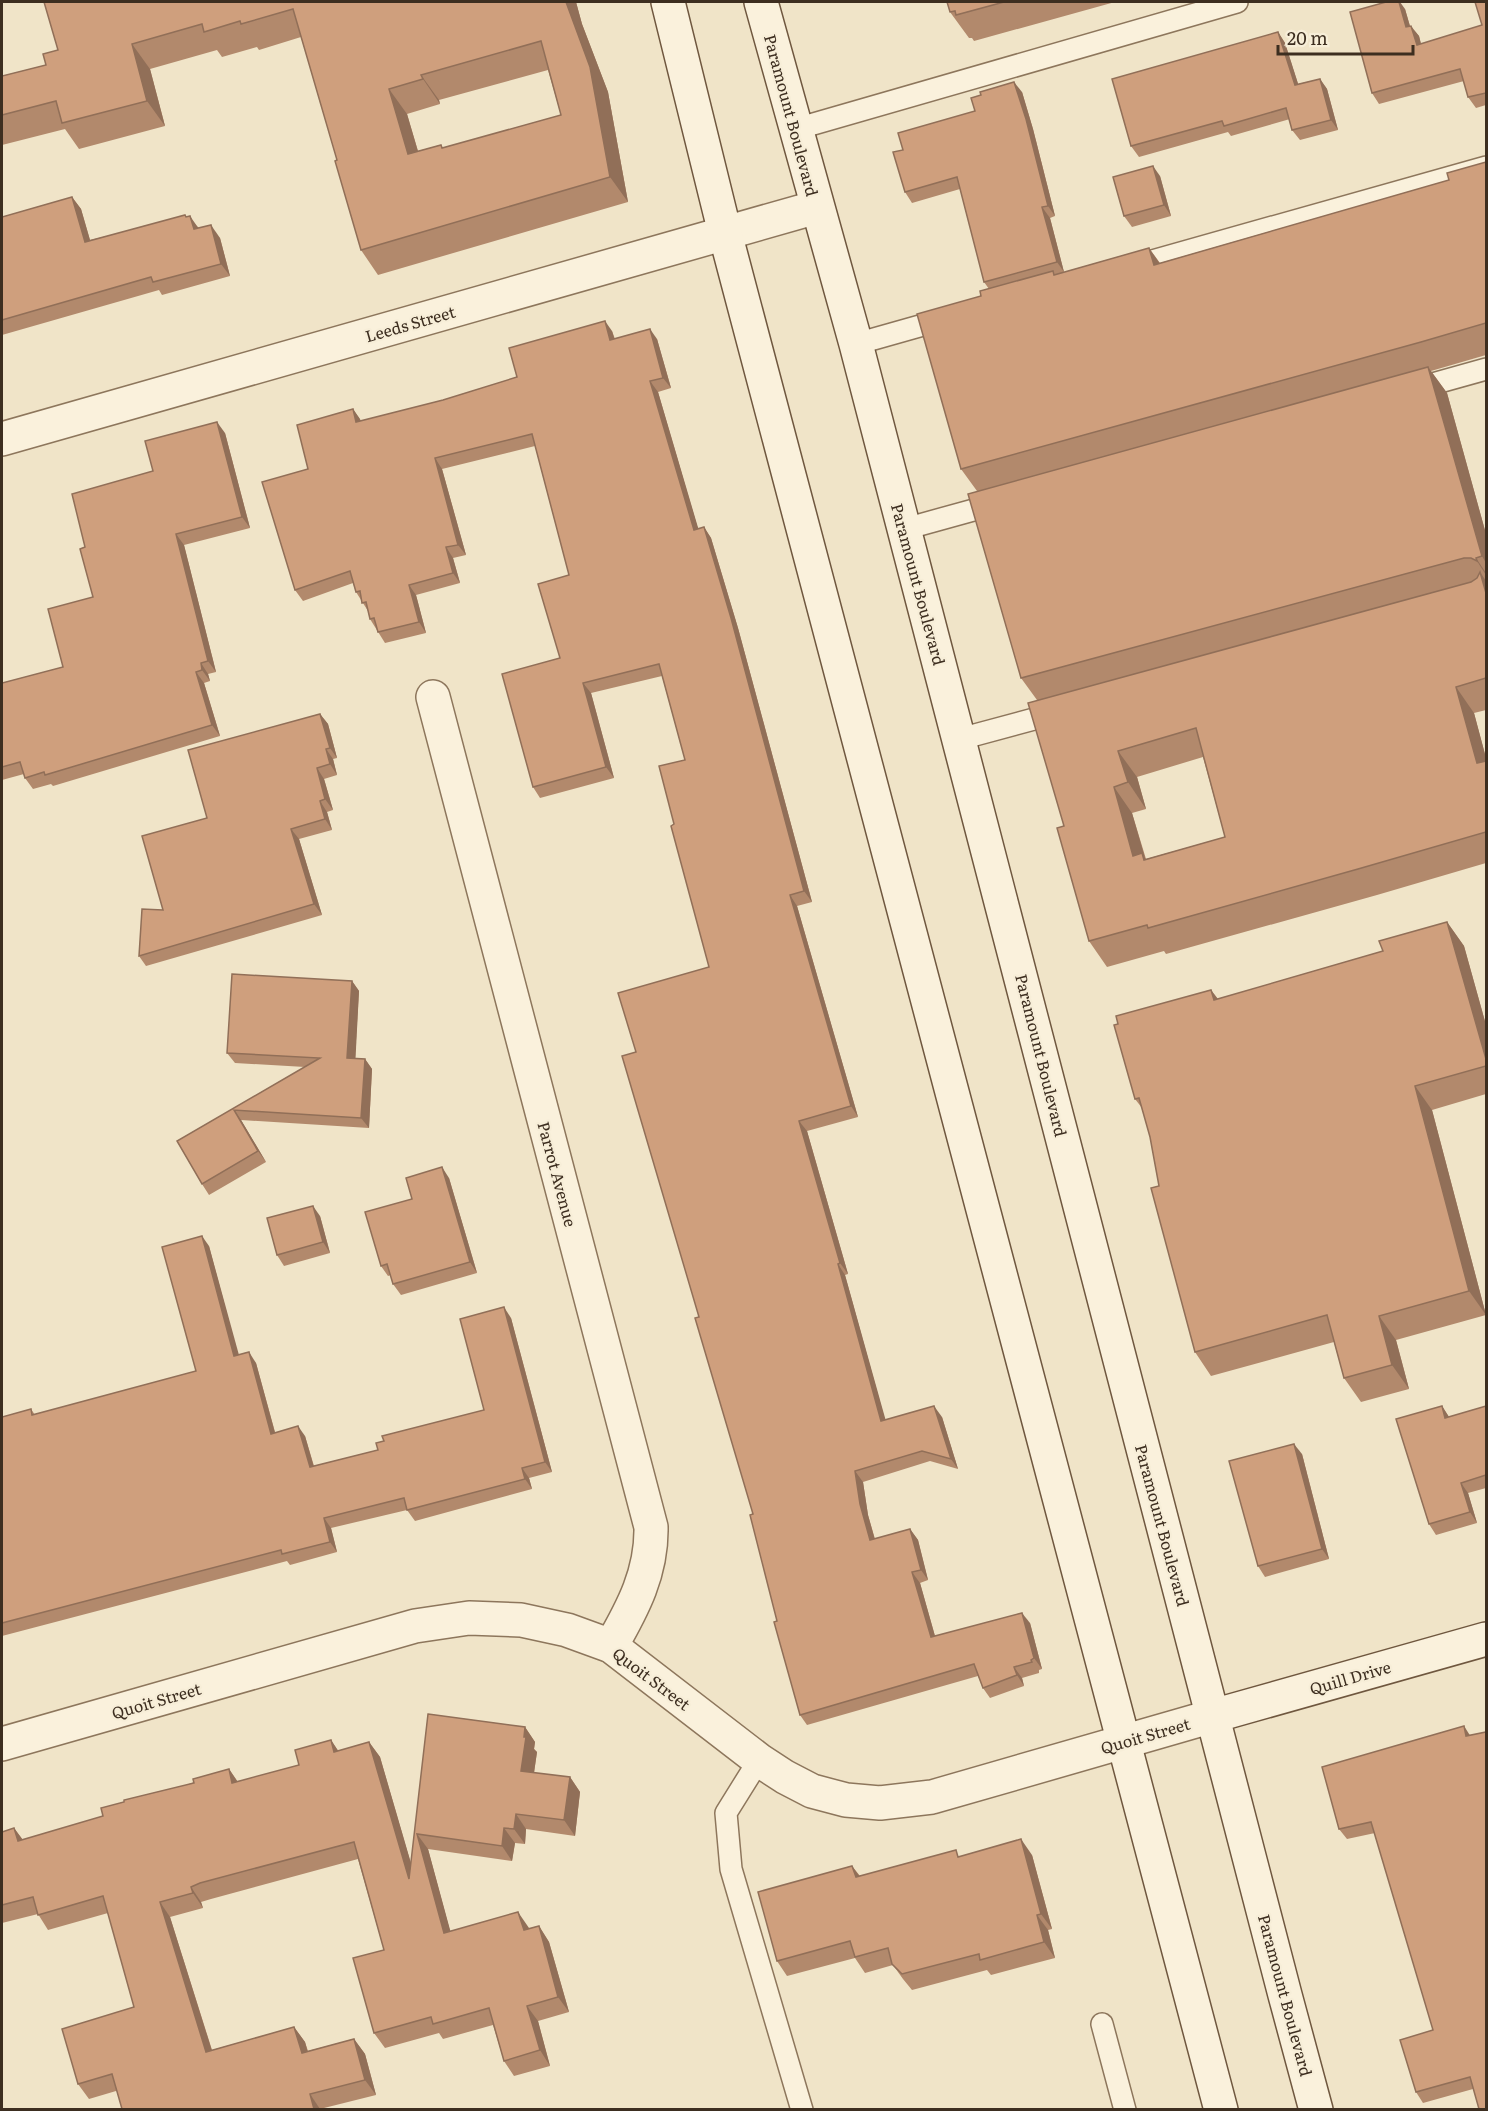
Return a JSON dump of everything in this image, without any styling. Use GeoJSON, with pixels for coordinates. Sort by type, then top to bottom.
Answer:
{"type":"FeatureCollection","features":[{"type":"Feature","properties":{"kind":"main road"},"geometry":{"type":"LineString","coordinates":[[668,2],[725,233],[1221,2109]]}},
{"type":"Feature","properties":{"kind":"main road","name":"Paramount Boulevard"},"geometry":{"type":"LineString","coordinates":[[761,2],[856,344],[1316,2109]]}},
{"type":"Feature","properties":{"kind":"main road","name":"Leeds Street"},"geometry":{"type":"LineString","coordinates":[[2,439],[818,207]]}},
{"type":"Feature","properties":{"kind":"main road","name":"Parrot Avenue"},"geometry":{"type":"LineString","coordinates":[[433,697],[651,1527],[651,1542],[642,1584],[611,1646]]}},
{"type":"Feature","properties":{"kind":"main road","name":"Quoit Street"},"geometry":{"type":"LineString","coordinates":[[2,1744],[415,1626],[469,1617],[521,1620],[567,1630],[611,1646],[759,1760],[812,1791],[846,1800],[880,1803],[932,1797],[1213,1716]]}},
{"type":"Feature","properties":{"kind":"main road","name":"Quill Drive"},"geometry":{"type":"LineString","coordinates":[[1213,1716],[1486,1639]]}},
{"type":"Feature","properties":{"kind":"lane"},"geometry":{"type":"LineString","coordinates":[[796,129],[1238,2]]}},
{"type":"Feature","properties":{"kind":"lane"},"geometry":{"type":"LineString","coordinates":[[1108,273],[1486,167]]}},
{"type":"Feature","properties":{"kind":"lane"},"geometry":{"type":"LineString","coordinates":[[856,344],[971,312]]}},
{"type":"Feature","properties":{"kind":"lane"},"geometry":{"type":"LineString","coordinates":[[1395,394],[1486,369]]}},
{"type":"Feature","properties":{"kind":"lane"},"geometry":{"type":"LineString","coordinates":[[904,529],[1019,498]]}},
{"type":"Feature","properties":{"kind":"lane"},"geometry":{"type":"LineString","coordinates":[[960,739],[1075,708]]}},
{"type":"Feature","properties":{"kind":"lane"},"geometry":{"type":"LineString","coordinates":[[759,1760],[726,1813],[731,1869],[802,2109]]}},
{"type":"Feature","properties":{"kind":"lane"},"geometry":{"type":"LineString","coordinates":[[1102,2024],[1125,2109]]}},
{"type":"Feature","properties":{"kind":"building"},"geometry":{"type":"Polygon","coordinates":[[[44,2],[566,2],[590,67],[610,177],[361,250],[293,9],[204,32],[202,24],[132,44],[147,101],[62,123],[56,101],[2,115],[2,76],[46,65],[43,54],[58,50],[44,2]],[[541,41],[421,75],[423,79],[389,89],[408,154],[441,145],[442,148],[561,115],[541,41]]]}},
{"type":"Feature","properties":{"kind":"building"},"geometry":{"type":"Polygon","coordinates":[[[947,2],[1004,2],[956,15],[955,11],[950,12],[947,2]]]}},
{"type":"Feature","properties":{"kind":"building"},"geometry":{"type":"Polygon","coordinates":[[[1386,2],[1399,2],[1406,27],[1411,26],[1417,45],[1482,25],[1475,2],[1486,2],[1486,93],[1468,97],[1460,69],[1372,93],[1350,12],[1386,2]]]}},
{"type":"Feature","properties":{"kind":"building"},"geometry":{"type":"Polygon","coordinates":[[[1278,32],[1295,85],[1320,79],[1331,120],[1292,130],[1286,108],[1224,126],[1222,121],[1131,146],[1112,79],[1278,32]]]}},
{"type":"Feature","properties":{"kind":"building"},"geometry":{"type":"Polygon","coordinates":[[[1014,82],[1048,206],[1042,207],[1057,262],[984,282],[957,177],[905,192],[893,152],[903,150],[898,133],[975,111],[971,98],[981,95],[980,92],[1014,82]]]}},
{"type":"Feature","properties":{"kind":"building"},"geometry":{"type":"Polygon","coordinates":[[[1486,162],[1486,323],[961,469],[917,314],[981,296],[980,291],[1053,271],[1054,275],[1149,248],[1154,265],[1449,180],[1447,173],[1486,162]]]}},
{"type":"Feature","properties":{"kind":"building"},"geometry":{"type":"Polygon","coordinates":[[[1153,166],[1164,205],[1124,216],[1113,177],[1153,166]]]}},
{"type":"Feature","properties":{"kind":"building"},"geometry":{"type":"Polygon","coordinates":[[[72,197],[85,242],[185,215],[190,216],[194,229],[211,225],[221,264],[153,282],[151,277],[2,320],[2,217],[72,197]]]}},
{"type":"Feature","properties":{"kind":"building"},"geometry":{"type":"Polygon","coordinates":[[[605,321],[610,340],[650,329],[663,378],[650,381],[694,530],[704,527],[731,618],[804,891],[790,895],[851,1106],[799,1121],[840,1263],[838,1264],[881,1421],[934,1406],[951,1459],[922,1451],[855,1471],[860,1504],[870,1540],[910,1529],[921,1570],[912,1572],[931,1637],[1022,1613],[1034,1658],[1032,1662],[1014,1667],[1017,1675],[983,1688],[974,1664],[800,1715],[774,1622],[777,1621],[750,1515],[753,1514],[695,1318],[699,1317],[622,1056],[636,1052],[618,993],[709,967],[671,826],[674,824],[659,766],[685,760],[659,664],[583,683],[606,767],[533,787],[502,674],[560,658],[538,584],[569,575],[532,434],[435,458],[458,545],[446,547],[453,573],[409,585],[419,622],[378,632],[374,618],[370,619],[366,602],[362,603],[360,591],[356,592],[350,571],[295,590],[262,482],[308,469],[297,425],[353,409],[356,422],[443,400],[517,377],[509,348],[605,321]]]}},
{"type":"Feature","properties":{"kind":"building"},"geometry":{"type":"Polygon","coordinates":[[[1428,367],[1482,556],[1476,558],[1477,561],[1464,558],[1021,678],[968,494],[1428,367]]]}},
{"type":"Feature","properties":{"kind":"building"},"geometry":{"type":"Polygon","coordinates":[[[217,422],[242,517],[176,534],[208,661],[201,663],[202,670],[196,672],[212,725],[45,775],[44,772],[25,778],[20,762],[2,767],[2,683],[63,667],[48,609],[93,597],[80,549],[85,547],[72,494],[153,471],[145,441],[217,422]]]}},
{"type":"Feature","properties":{"kind":"building"},"geometry":{"type":"Polygon","coordinates":[[[1480,572],[1486,593],[1486,678],[1456,687],[1477,763],[1486,761],[1486,832],[1148,928],[1147,925],[1089,941],[1057,828],[1064,826],[1028,703],[1471,582],[1480,572]],[[1196,728],[1118,751],[1128,782],[1114,787],[1133,856],[1142,853],[1144,860],[1225,837],[1196,728]]]}},
{"type":"Feature","properties":{"kind":"building"},"geometry":{"type":"Polygon","coordinates":[[[320,714],[330,748],[326,749],[330,764],[317,768],[325,799],[320,801],[325,819],[291,829],[314,904],[139,956],[142,909],[163,910],[142,836],[207,818],[188,750],[320,714]]]}},
{"type":"Feature","properties":{"kind":"building"},"geometry":{"type":"Polygon","coordinates":[[[1447,922],[1486,1059],[1486,1066],[1415,1086],[1469,1291],[1379,1316],[1392,1365],[1344,1378],[1327,1315],[1195,1352],[1151,1188],[1159,1186],[1150,1137],[1139,1098],[1135,1099],[1114,1025],[1118,1024],[1116,1016],[1211,990],[1214,1000],[1383,951],[1379,941],[1447,922]]]}},
{"type":"Feature","properties":{"kind":"building"},"geometry":{"type":"Polygon","coordinates":[[[232,974],[352,981],[347,1058],[365,1059],[361,1118],[234,1110],[258,1151],[202,1184],[177,1141],[320,1058],[227,1053],[232,974]]]}},
{"type":"Feature","properties":{"kind":"building"},"geometry":{"type":"Polygon","coordinates":[[[442,1167],[470,1262],[393,1284],[387,1264],[381,1266],[365,1212],[412,1199],[406,1178],[442,1167]]]}},
{"type":"Feature","properties":{"kind":"building"},"geometry":{"type":"Polygon","coordinates":[[[313,1206],[323,1242],[277,1255],[267,1218],[313,1206]]]}},
{"type":"Feature","properties":{"kind":"building"},"geometry":{"type":"Polygon","coordinates":[[[202,1236],[234,1356],[249,1352],[271,1434],[298,1426],[310,1467],[378,1450],[376,1443],[384,1441],[382,1436],[484,1410],[460,1319],[504,1307],[545,1462],[522,1468],[525,1479],[407,1510],[404,1498],[324,1518],[330,1542],[282,1554],[281,1550],[2,1623],[2,1417],[31,1409],[32,1415],[196,1371],[162,1247],[202,1236]]]}},
{"type":"Feature","properties":{"kind":"building"},"geometry":{"type":"Polygon","coordinates":[[[1442,1406],[1445,1418],[1486,1406],[1486,1475],[1461,1483],[1470,1512],[1429,1524],[1396,1419],[1442,1406]]]}},
{"type":"Feature","properties":{"kind":"building"},"geometry":{"type":"Polygon","coordinates":[[[1294,1444],[1322,1549],[1258,1566],[1229,1461],[1294,1444]]]}},
{"type":"Feature","properties":{"kind":"building"},"geometry":{"type":"Polygon","coordinates":[[[428,1714],[525,1727],[524,1737],[526,1737],[521,1771],[570,1777],[564,1820],[516,1814],[514,1829],[504,1828],[502,1846],[417,1834],[444,1933],[518,1912],[524,1930],[539,1926],[558,1997],[527,2006],[540,2050],[504,2061],[489,2008],[433,2024],[431,2017],[374,2033],[353,1958],[384,1950],[354,1842],[200,1883],[191,1887],[193,1893],[160,1902],[206,2052],[294,2027],[302,2053],[354,2039],[365,2080],[310,2094],[314,2109],[122,2109],[112,2074],[78,2084],[62,2029],[134,2007],[103,1896],[38,1915],[33,1897],[2,1905],[2,1832],[14,1828],[18,1841],[103,1816],[101,1808],[124,1802],[124,1800],[194,1783],[193,1779],[229,1769],[232,1783],[299,1765],[295,1750],[331,1740],[334,1752],[369,1742],[409,1879],[428,1714]]]}},
{"type":"Feature","properties":{"kind":"building"},"geometry":{"type":"Polygon","coordinates":[[[1464,1726],[1466,1736],[1486,1732],[1486,2109],[1479,2109],[1470,2077],[1416,2092],[1400,2040],[1433,2030],[1371,1822],[1339,1829],[1322,1767],[1464,1726]]]}},
{"type":"Feature","properties":{"kind":"building"},"geometry":{"type":"Polygon","coordinates":[[[1021,1839],[1041,1914],[1037,1915],[1044,1942],[980,1960],[979,1954],[902,1974],[892,1964],[888,1948],[855,1957],[850,1941],[777,1961],[758,1892],[852,1866],[856,1877],[956,1850],[958,1857],[1021,1839]]]}}]}
